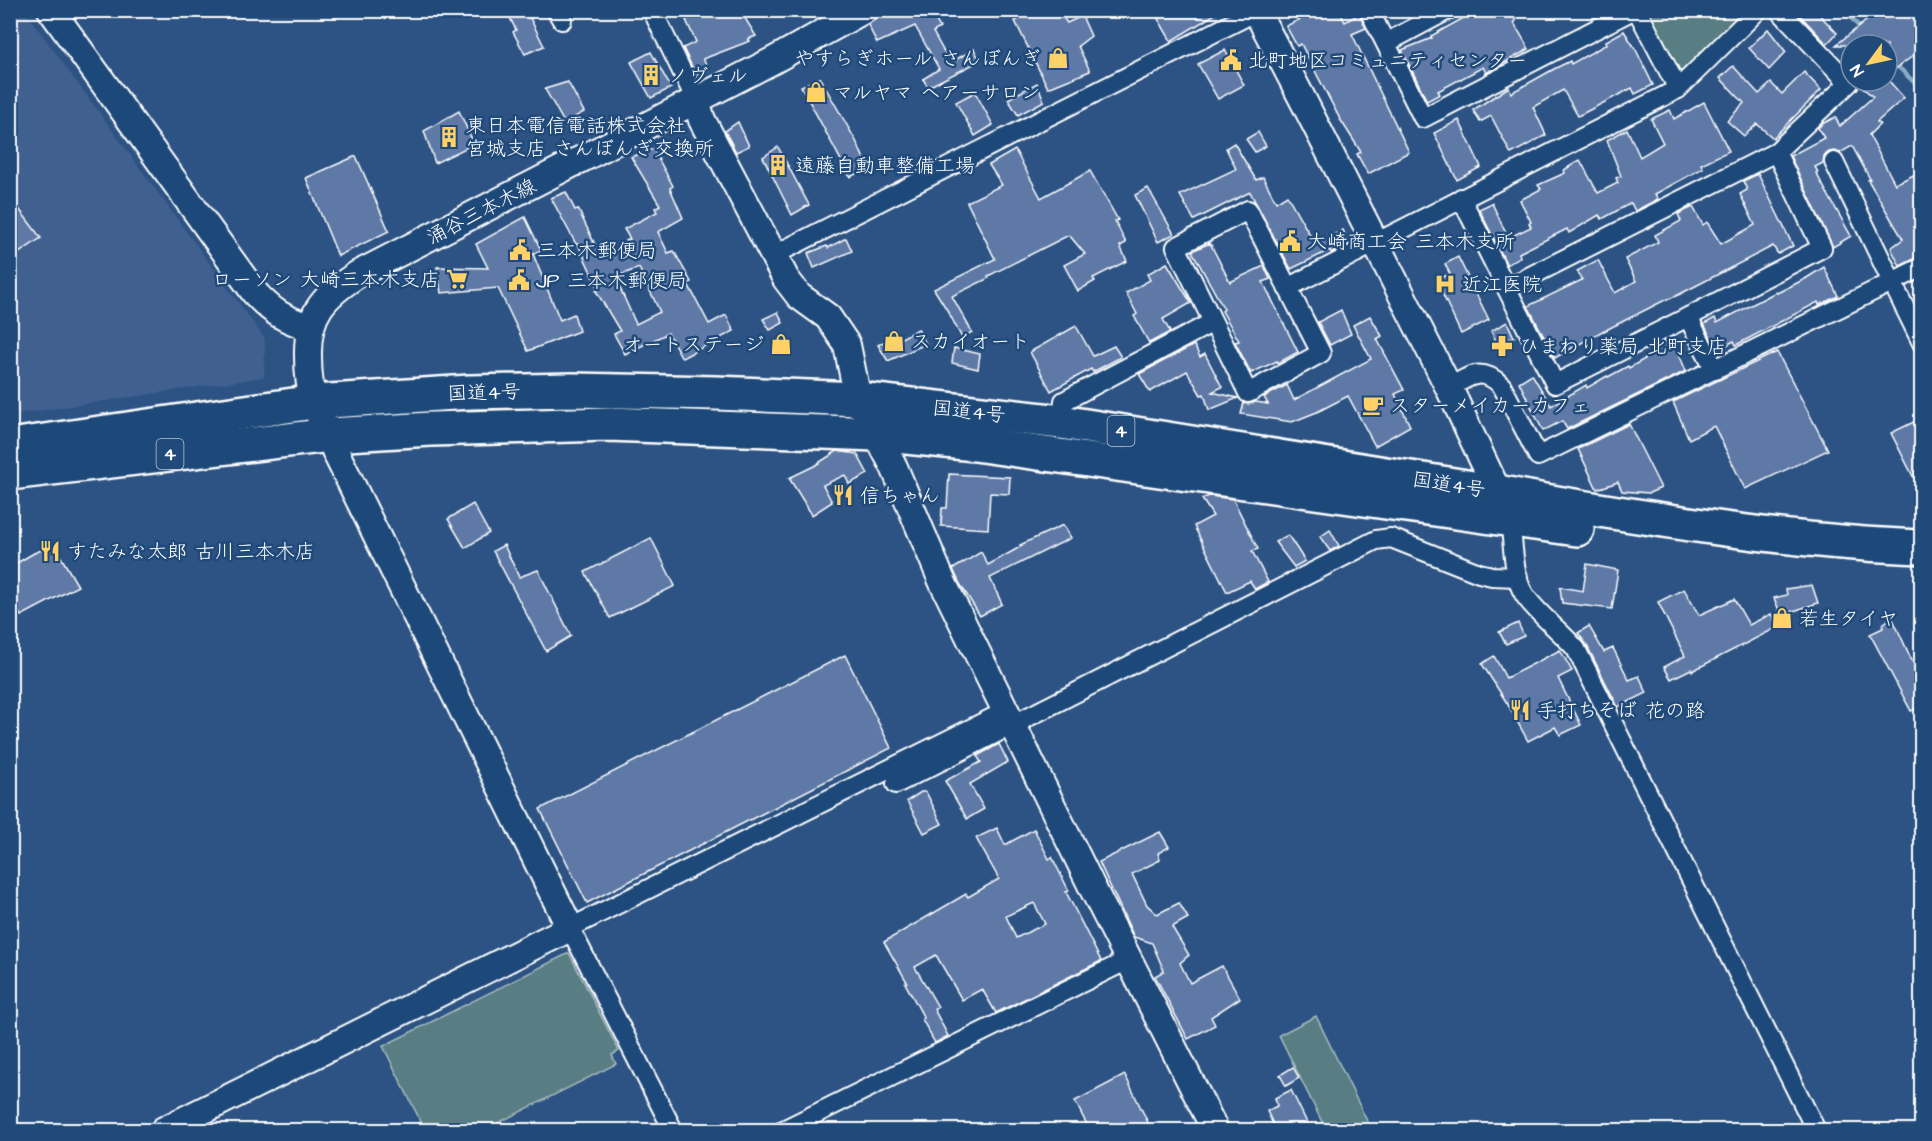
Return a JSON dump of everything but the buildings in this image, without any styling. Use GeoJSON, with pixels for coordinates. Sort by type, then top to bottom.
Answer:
{"type":"FeatureCollection","features":[{"type":"Feature","properties":{"kind":"highway","name":"国道4号"},"geometry":{"type":"LineString","coordinates":[[10,446],[314,402],[470,392],[572,390],[858,399],[1061,422],[1751,555],[1922,565]]}},
{"type":"Feature","properties":{"kind":"highway","name":"国道4号"},"geometry":{"type":"LineString","coordinates":[[10,473],[330,435],[431,429],[608,424],[878,434],[1504,506],[1552,503],[1734,531],[1863,545],[1922,547]]}},
{"type":"Feature","properties":{"kind":"street"},"geometry":{"type":"LineString","coordinates":[[51,10],[254,292],[270,310],[285,319],[309,327],[308,375],[314,402],[336,453],[570,928],[673,1131]]}},
{"type":"Feature","properties":{"kind":"street"},"geometry":{"type":"LineString","coordinates":[[652,10],[696,100],[702,120],[786,279],[799,296],[828,317],[847,345],[858,399],[894,467],[942,581],[1128,960],[1215,1131]]}},
{"type":"Feature","properties":{"kind":"street","name":"涌谷三本木線"},"geometry":{"type":"LineString","coordinates":[[309,327],[329,296],[358,274],[774,60],[864,10]]}},
{"type":"Feature","properties":{"kind":"street"},"geometry":{"type":"LineString","coordinates":[[1369,10],[1423,118],[1633,10]]}},
{"type":"Feature","properties":{"kind":"street"},"geometry":{"type":"LineString","coordinates":[[1386,43],[1448,10]]}},
{"type":"Feature","properties":{"kind":"street"},"geometry":{"type":"LineString","coordinates":[[1638,10],[1678,89]]}},
{"type":"Feature","properties":{"kind":"street"},"geometry":{"type":"LineString","coordinates":[[1287,288],[1678,89],[1758,10]]}},
{"type":"Feature","properties":{"kind":"street"},"geometry":{"type":"LineString","coordinates":[[1507,288],[1776,152],[1849,83],[1779,10]]}},
{"type":"Feature","properties":{"kind":"street"},"geometry":{"type":"LineString","coordinates":[[774,255],[1257,11],[1449,388],[1504,506],[1522,592],[1576,649],[1816,1131]]}},
{"type":"Feature","properties":{"kind":"street"},"geometry":{"type":"LineString","coordinates":[[1461,198],[1555,384],[1822,248],[1776,152]]}},
{"type":"Feature","properties":{"kind":"street"},"geometry":{"type":"LineString","coordinates":[[1834,162],[1922,343]]}},
{"type":"Feature","properties":{"kind":"street"},"geometry":{"type":"LineString","coordinates":[[1248,210],[1321,353],[1248,393],[1213,322],[1176,247],[1248,210]]}},
{"type":"Feature","properties":{"kind":"street"},"geometry":{"type":"LineString","coordinates":[[1449,388],[1472,375],[1483,374],[1495,379],[1502,386],[1538,456],[1922,267]]}},
{"type":"Feature","properties":{"kind":"street"},"geometry":{"type":"LineString","coordinates":[[1688,317],[1715,370]]}},
{"type":"Feature","properties":{"kind":"street"},"geometry":{"type":"LineString","coordinates":[[1061,422],[1064,401],[1213,322]]}},
{"type":"Feature","properties":{"kind":"street"},"geometry":{"type":"LineString","coordinates":[[165,1131],[570,928],[1377,540],[1391,538],[1479,573],[1518,577]]}},
{"type":"Feature","properties":{"kind":"street"},"geometry":{"type":"LineString","coordinates":[[896,784],[1010,718]]}},
{"type":"Feature","properties":{"kind":"street"},"geometry":{"type":"LineString","coordinates":[[783,1131],[1128,960]]}},
{"type":"Feature","properties":{"kind":"shaded area"},"geometry":{"type":"Polygon","coordinates":[[[24,10],[265,339],[264,377],[11,415],[10,11],[24,10]]]}},
{"type":"Feature","properties":{"kind":"green space"},"geometry":{"type":"Polygon","coordinates":[[[1645,11],[1747,11],[1679,75],[1645,11]]]}},
{"type":"Feature","properties":{"kind":"green space"},"geometry":{"type":"Polygon","coordinates":[[[569,953],[619,1051],[612,1055],[616,1064],[484,1130],[425,1130],[383,1046],[569,953]]]}},
{"type":"Feature","properties":{"kind":"green space"},"geometry":{"type":"Polygon","coordinates":[[[1316,1016],[1370,1127],[1363,1130],[1326,1130],[1279,1035],[1316,1016]]]}},
{"type":"Feature","properties":{"kind":"waterway"},"geometry":{"type":"LineString","coordinates":[[1844,10],[1862,30]]}},
{"type":"Feature","properties":{"kind":"waterway"},"geometry":{"type":"LineString","coordinates":[[1899,68],[1922,90]]}},
{"type":"Feature","properties":{"kind":"place","name":"やすらぎホール さんぼんぎ"},"geometry":{"type":"Point","coordinates":[1058,58]}},
{"type":"Feature","properties":{"kind":"place","name":"北町地区コミュニティセンター"},"geometry":{"type":"Point","coordinates":[1231,60]}},
{"type":"Feature","properties":{"kind":"place","name":"ノヴェル"},"geometry":{"type":"Point","coordinates":[651,75]}},
{"type":"Feature","properties":{"kind":"place","name":"マルヤマ ヘアーサロン"},"geometry":{"type":"Point","coordinates":[816,92]}},
{"type":"Feature","properties":{"kind":"place","name":"東日本電信電話株式会社 宮城支店 さんぼんぎ交換所"},"geometry":{"type":"Point","coordinates":[449,137]}},
{"type":"Feature","properties":{"kind":"place","name":"遠藤自動車整備工場"},"geometry":{"type":"Point","coordinates":[778,165]}},
{"type":"Feature","properties":{"kind":"place","name":"大崎商工会 三本木支所"},"geometry":{"type":"Point","coordinates":[1290,241]}},
{"type":"Feature","properties":{"kind":"place","name":"三本木郵便局"},"geometry":{"type":"Point","coordinates":[520,250]}},
{"type":"Feature","properties":{"kind":"place","name":"ローソン 大崎三本木支店"},"geometry":{"type":"Point","coordinates":[457,279]}},
{"type":"Feature","properties":{"kind":"place","name":"JP 三本木郵便局"},"geometry":{"type":"Point","coordinates":[519,280]}},
{"type":"Feature","properties":{"kind":"place","name":"近江医院"},"geometry":{"type":"Point","coordinates":[1445,284]}},
{"type":"Feature","properties":{"kind":"place","name":"スカイオート"},"geometry":{"type":"Point","coordinates":[894,341]}},
{"type":"Feature","properties":{"kind":"place","name":"オートステージ"},"geometry":{"type":"Point","coordinates":[781,344]}},
{"type":"Feature","properties":{"kind":"place","name":"ひまわり薬局 北町支店"},"geometry":{"type":"Point","coordinates":[1502,346]}},
{"type":"Feature","properties":{"kind":"place","name":"スターメイカーカフェ"},"geometry":{"type":"Point","coordinates":[1373,405]}},
{"type":"Feature","properties":{"kind":"place","name":"信ちゃん"},"geometry":{"type":"Point","coordinates":[843,495]}},
{"type":"Feature","properties":{"kind":"place","name":"すたみな太郎 古川三本木店"},"geometry":{"type":"Point","coordinates":[50,551]}},
{"type":"Feature","properties":{"kind":"place","name":"若生タイヤ"},"geometry":{"type":"Point","coordinates":[1782,618]}},
{"type":"Feature","properties":{"kind":"place","name":"手打ちそば 花の路"},"geometry":{"type":"Point","coordinates":[1520,710]}}]}
